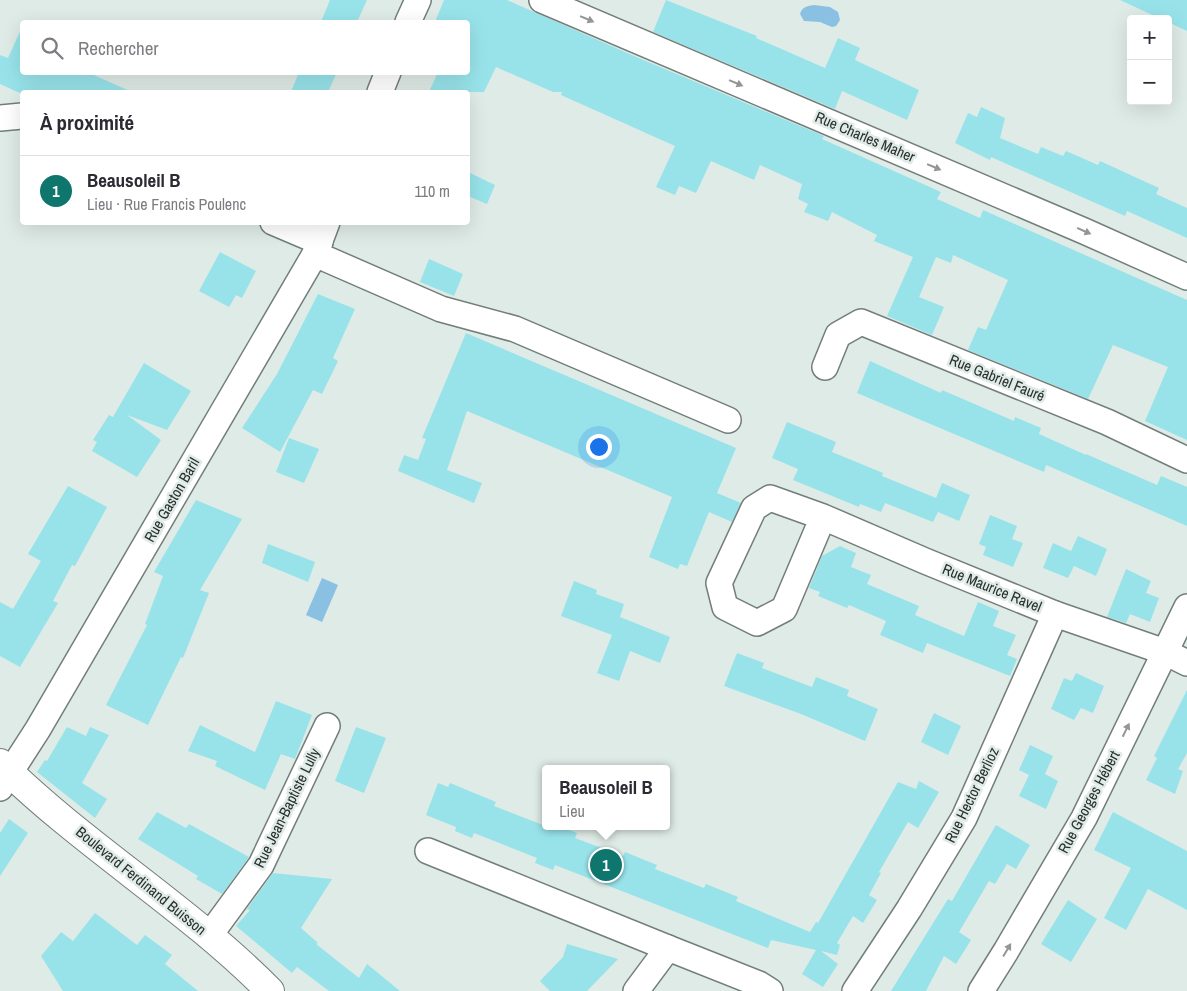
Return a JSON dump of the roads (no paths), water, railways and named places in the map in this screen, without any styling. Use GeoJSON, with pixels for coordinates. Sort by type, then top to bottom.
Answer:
{"type":"FeatureCollection","features":[{"type":"Feature","properties":{"kind":"street"},"geometry":{"type":"LineString","coordinates":[[409,20],[418,0]]}},
{"type":"Feature","properties":{"kind":"street","name":"Rue Charles Maher"},"geometry":{"type":"LineString","coordinates":[[542,0],[1029,207],[1187,277]]}},
{"type":"Feature","properties":{"kind":"street"},"geometry":{"type":"LineString","coordinates":[[381,90],[387,75]]}},
{"type":"Feature","properties":{"kind":"street"},"geometry":{"type":"LineString","coordinates":[[0,118],[20,116]]}},
{"type":"Feature","properties":{"kind":"street"},"geometry":{"type":"LineString","coordinates":[[281,225],[321,239],[440,308],[515,329],[728,420]]}},
{"type":"Feature","properties":{"kind":"street","name":"Rue Gaston Baril"},"geometry":{"type":"LineString","coordinates":[[3,775],[38,729],[321,239]]}},
{"type":"Feature","properties":{"kind":"street","name":"Rue Gabriel Fauré"},"geometry":{"type":"LineString","coordinates":[[825,367],[838,334],[861,322],[1106,422],[1187,460]]}},
{"type":"Feature","properties":{"kind":"street","name":"Rue Maurice Ravel"},"geometry":{"type":"LineString","coordinates":[[823,517],[784,609],[757,623],[725,607],[719,583],[754,508],[770,498],[823,517],[1054,614],[1165,652],[1187,663]]}},
{"type":"Feature","properties":{"kind":"street","name":"Rue Georges Hébert"},"geometry":{"type":"LineString","coordinates":[[981,991],[1084,818],[1187,607]]}},
{"type":"Feature","properties":{"kind":"street","name":"Rue Hector Berlioz"},"geometry":{"type":"LineString","coordinates":[[855,991],[909,909],[964,818],[1054,614]]}},
{"type":"Feature","properties":{"kind":"street","name":"Rue Jean-Baptiste Lully"},"geometry":{"type":"LineString","coordinates":[[209,936],[261,865],[328,726]]}},
{"type":"Feature","properties":{"kind":"street","name":"Boulevard Ferdinand Buisson"},"geometry":{"type":"LineString","coordinates":[[3,775],[37,797],[209,936],[270,991]]}},
{"type":"Feature","properties":{"kind":"street"},"geometry":{"type":"LineString","coordinates":[[428,851],[759,984],[770,991]]}},
{"type":"Feature","properties":{"kind":"street"},"geometry":{"type":"LineString","coordinates":[[636,991],[668,948]]}},
{"type":"Feature","properties":{"kind":"water"},"geometry":{"type":"Polygon","coordinates":[[[814,5],[830,7],[838,12],[840,20],[836,26],[832,27],[820,22],[804,21],[800,14],[803,8],[814,5]]]}},
{"type":"Feature","properties":{"kind":"water"},"geometry":{"type":"Polygon","coordinates":[[[322,578],[338,585],[322,622],[306,615],[322,578]]]}},
{"type":"Feature","properties":{"kind":"place","name":"Beausoleil B"},"geometry":{"type":"Point","coordinates":[606,865]}}]}
